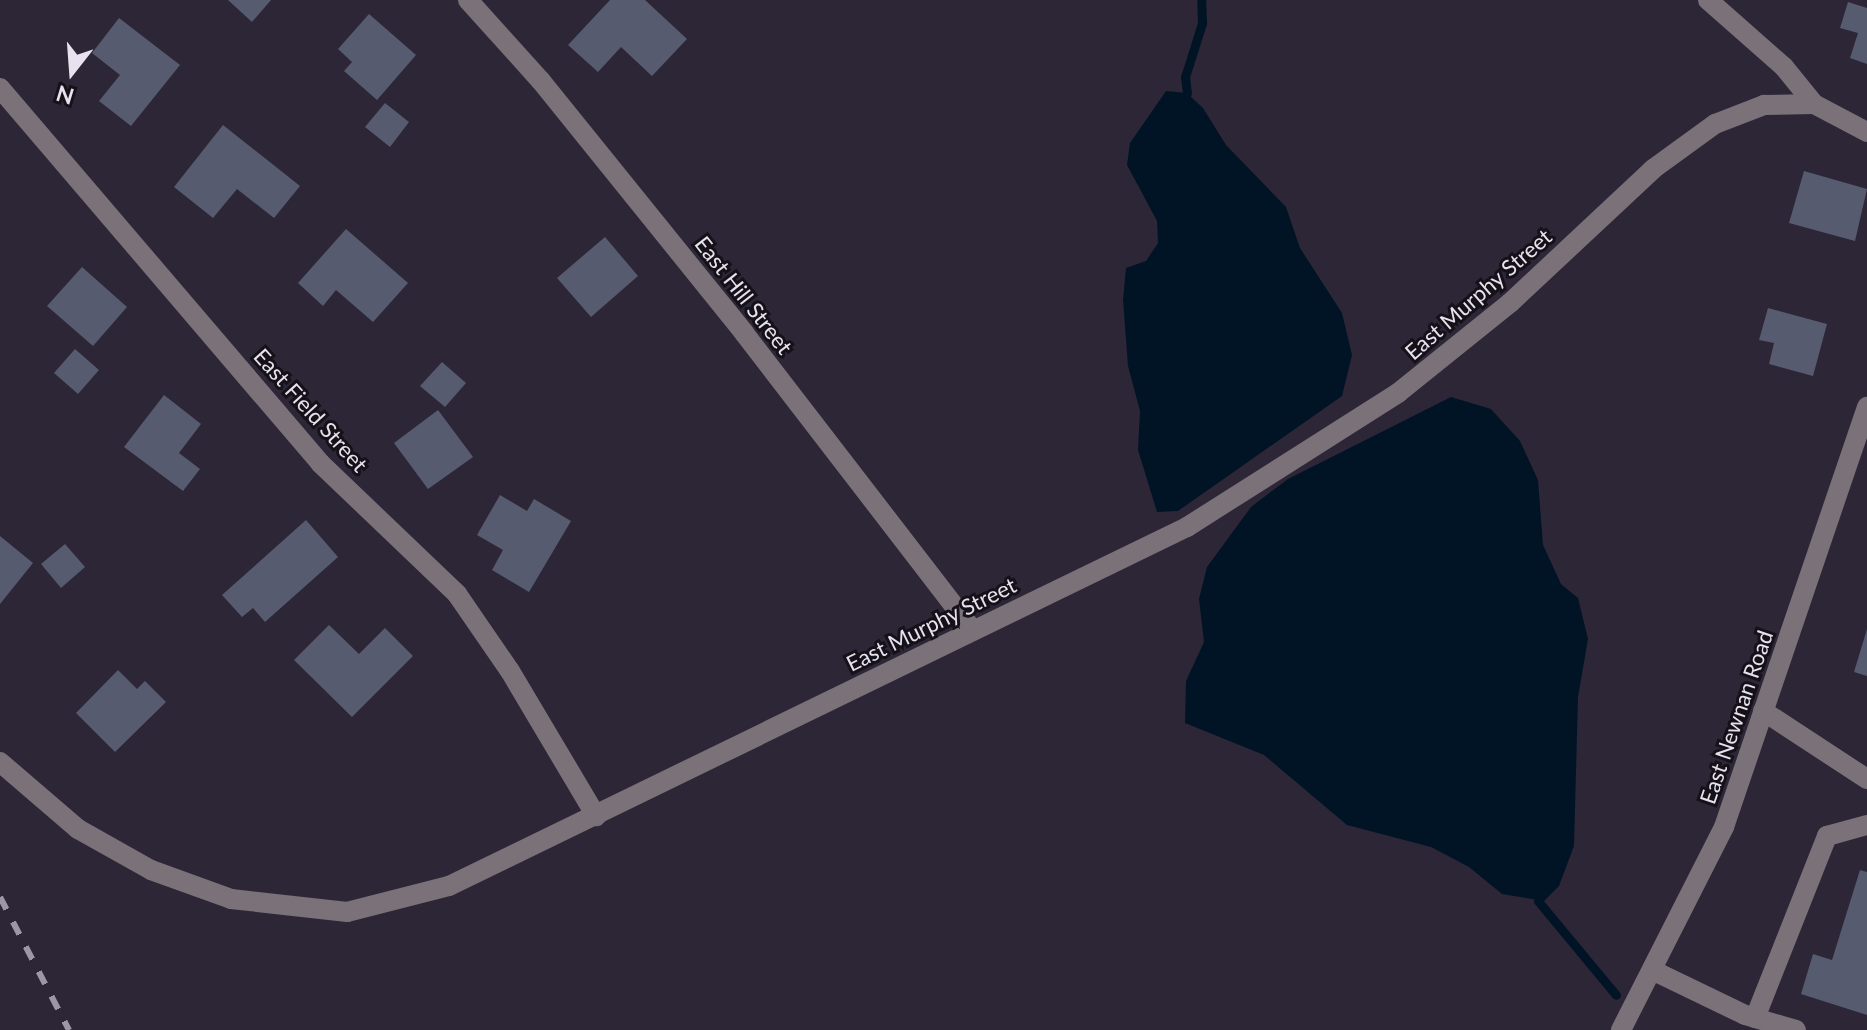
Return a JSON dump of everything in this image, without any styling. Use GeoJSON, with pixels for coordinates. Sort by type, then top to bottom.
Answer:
{"type":"FeatureCollection","features":[{"type":"Feature","properties":{"kind":"street","name":"East Hill Street"},"geometry":{"type":"LineString","coordinates":[[468,0],[541,81],[725,309],[972,629]]}},
{"type":"Feature","properties":{"kind":"street"},"geometry":{"type":"LineString","coordinates":[[1708,0],[1784,67],[1814,104],[1867,132]]}},
{"type":"Feature","properties":{"kind":"street","name":"East Field Street"},"geometry":{"type":"LineString","coordinates":[[0,88],[320,463],[457,594],[510,671],[596,816]]}},
{"type":"Feature","properties":{"kind":"street","name":"East Murphy Street"},"geometry":{"type":"LineString","coordinates":[[0,762],[78,829],[151,870],[231,899],[347,912],[449,886],[1187,527],[1398,393],[1510,303],[1653,169],[1715,124],[1764,105],[1814,104]]}},
{"type":"Feature","properties":{"kind":"street","name":"East Newnan Road"},"geometry":{"type":"LineString","coordinates":[[1621,1030],[1724,827],[1867,407]]}},
{"type":"Feature","properties":{"kind":"street"},"geometry":{"type":"LineString","coordinates":[[1763,711],[1867,779]]}},
{"type":"Feature","properties":{"kind":"street"},"geometry":{"type":"LineString","coordinates":[[1755,1018],[1827,836],[1867,825]]}},
{"type":"Feature","properties":{"kind":"street"},"geometry":{"type":"LineString","coordinates":[[1652,970],[1755,1018],[1796,1030]]}},
{"type":"Feature","properties":{"kind":"water"},"geometry":{"type":"Polygon","coordinates":[[[1166,91],[1187,93],[1203,108],[1226,145],[1286,207],[1300,248],[1342,313],[1352,355],[1342,396],[1178,511],[1157,512],[1138,450],[1140,411],[1128,366],[1123,300],[1126,268],[1146,261],[1158,243],[1157,221],[1127,165],[1130,143],[1166,91]]]}},
{"type":"Feature","properties":{"kind":"water"},"geometry":{"type":"Polygon","coordinates":[[[1451,397],[1491,409],[1520,441],[1538,480],[1543,545],[1561,584],[1578,598],[1588,639],[1578,697],[1574,846],[1559,886],[1544,901],[1502,894],[1469,867],[1431,847],[1347,825],[1264,755],[1185,723],[1186,681],[1204,642],[1199,599],[1207,567],[1251,507],[1288,479],[1451,397]]]}},
{"type":"Feature","properties":{"kind":"building"},"geometry":{"type":"Polygon","coordinates":[[[228,0],[271,0],[252,22],[228,0]]]}},
{"type":"Feature","properties":{"kind":"building"},"geometry":{"type":"Polygon","coordinates":[[[610,0],[645,0],[687,39],[652,76],[621,47],[598,72],[568,45],[610,0]]]}},
{"type":"Feature","properties":{"kind":"building"},"geometry":{"type":"Polygon","coordinates":[[[1848,2],[1867,8],[1867,64],[1850,58],[1858,33],[1840,28],[1848,2]]]}},
{"type":"Feature","properties":{"kind":"building"},"geometry":{"type":"Polygon","coordinates":[[[369,14],[416,55],[377,100],[344,71],[352,62],[338,49],[369,14]]]}},
{"type":"Feature","properties":{"kind":"building"},"geometry":{"type":"Polygon","coordinates":[[[119,18],[180,65],[131,126],[99,101],[120,75],[92,53],[119,18]]]}},
{"type":"Feature","properties":{"kind":"building"},"geometry":{"type":"Polygon","coordinates":[[[385,103],[409,122],[390,147],[365,127],[385,103]]]}},
{"type":"Feature","properties":{"kind":"building"},"geometry":{"type":"Polygon","coordinates":[[[223,125],[300,186],[274,218],[237,189],[213,218],[174,187],[223,125]]]}},
{"type":"Feature","properties":{"kind":"building"},"geometry":{"type":"Polygon","coordinates":[[[1804,171],[1867,189],[1855,241],[1789,223],[1804,171]]]}},
{"type":"Feature","properties":{"kind":"building"},"geometry":{"type":"Polygon","coordinates":[[[346,229],[408,283],[373,322],[336,290],[323,306],[298,283],[346,229]]]}},
{"type":"Feature","properties":{"kind":"building"},"geometry":{"type":"Polygon","coordinates":[[[605,237],[638,276],[591,317],[557,278],[605,237]]]}},
{"type":"Feature","properties":{"kind":"building"},"geometry":{"type":"Polygon","coordinates":[[[82,267],[127,307],[93,346],[47,306],[82,267]]]}},
{"type":"Feature","properties":{"kind":"building"},"geometry":{"type":"Polygon","coordinates":[[[1768,308],[1827,324],[1813,376],[1769,364],[1774,343],[1759,340],[1768,308]]]}},
{"type":"Feature","properties":{"kind":"building"},"geometry":{"type":"Polygon","coordinates":[[[75,349],[99,370],[78,394],[54,373],[75,349]]]}},
{"type":"Feature","properties":{"kind":"building"},"geometry":{"type":"Polygon","coordinates":[[[442,362],[466,383],[445,407],[420,386],[442,362]]]}},
{"type":"Feature","properties":{"kind":"building"},"geometry":{"type":"Polygon","coordinates":[[[164,395],[201,424],[179,453],[200,469],[183,491],[124,447],[164,395]]]}},
{"type":"Feature","properties":{"kind":"building"},"geometry":{"type":"Polygon","coordinates":[[[438,410],[473,457],[428,489],[394,443],[438,410]]]}},
{"type":"Feature","properties":{"kind":"building"},"geometry":{"type":"Polygon","coordinates":[[[500,495],[527,511],[534,499],[571,521],[529,592],[492,570],[503,550],[477,535],[500,495]]]}},
{"type":"Feature","properties":{"kind":"building"},"geometry":{"type":"Polygon","coordinates":[[[306,520],[338,557],[265,622],[253,608],[242,617],[222,595],[306,520]]]}},
{"type":"Feature","properties":{"kind":"building"},"geometry":{"type":"Polygon","coordinates":[[[0,536],[33,563],[0,604],[0,536]]]}},
{"type":"Feature","properties":{"kind":"building"},"geometry":{"type":"Polygon","coordinates":[[[65,544],[85,567],[61,588],[41,564],[65,544]]]}},
{"type":"Feature","properties":{"kind":"building"},"geometry":{"type":"Polygon","coordinates":[[[329,625],[359,654],[385,628],[413,656],[352,717],[294,660],[329,625]]]}},
{"type":"Feature","properties":{"kind":"building"},"geometry":{"type":"Polygon","coordinates":[[[1867,629],[1867,676],[1854,672],[1867,629]]]}},
{"type":"Feature","properties":{"kind":"building"},"geometry":{"type":"Polygon","coordinates":[[[118,670],[137,689],[145,681],[166,702],[115,752],[76,713],[118,670]]]}},
{"type":"Feature","properties":{"kind":"building"},"geometry":{"type":"Polygon","coordinates":[[[1860,870],[1867,872],[1867,1015],[1801,994],[1813,954],[1832,960],[1860,870]]]}},
{"type":"Feature","properties":{"kind":"waterway"},"geometry":{"type":"LineString","coordinates":[[1187,93],[1185,77],[1202,23],[1201,0]]}},
{"type":"Feature","properties":{"kind":"waterway"},"geometry":{"type":"LineString","coordinates":[[1538,901],[1616,995]]}},
{"type":"Feature","properties":{"kind":"railway"},"geometry":{"type":"LineString","coordinates":[[0,897],[69,1030]]}}]}
